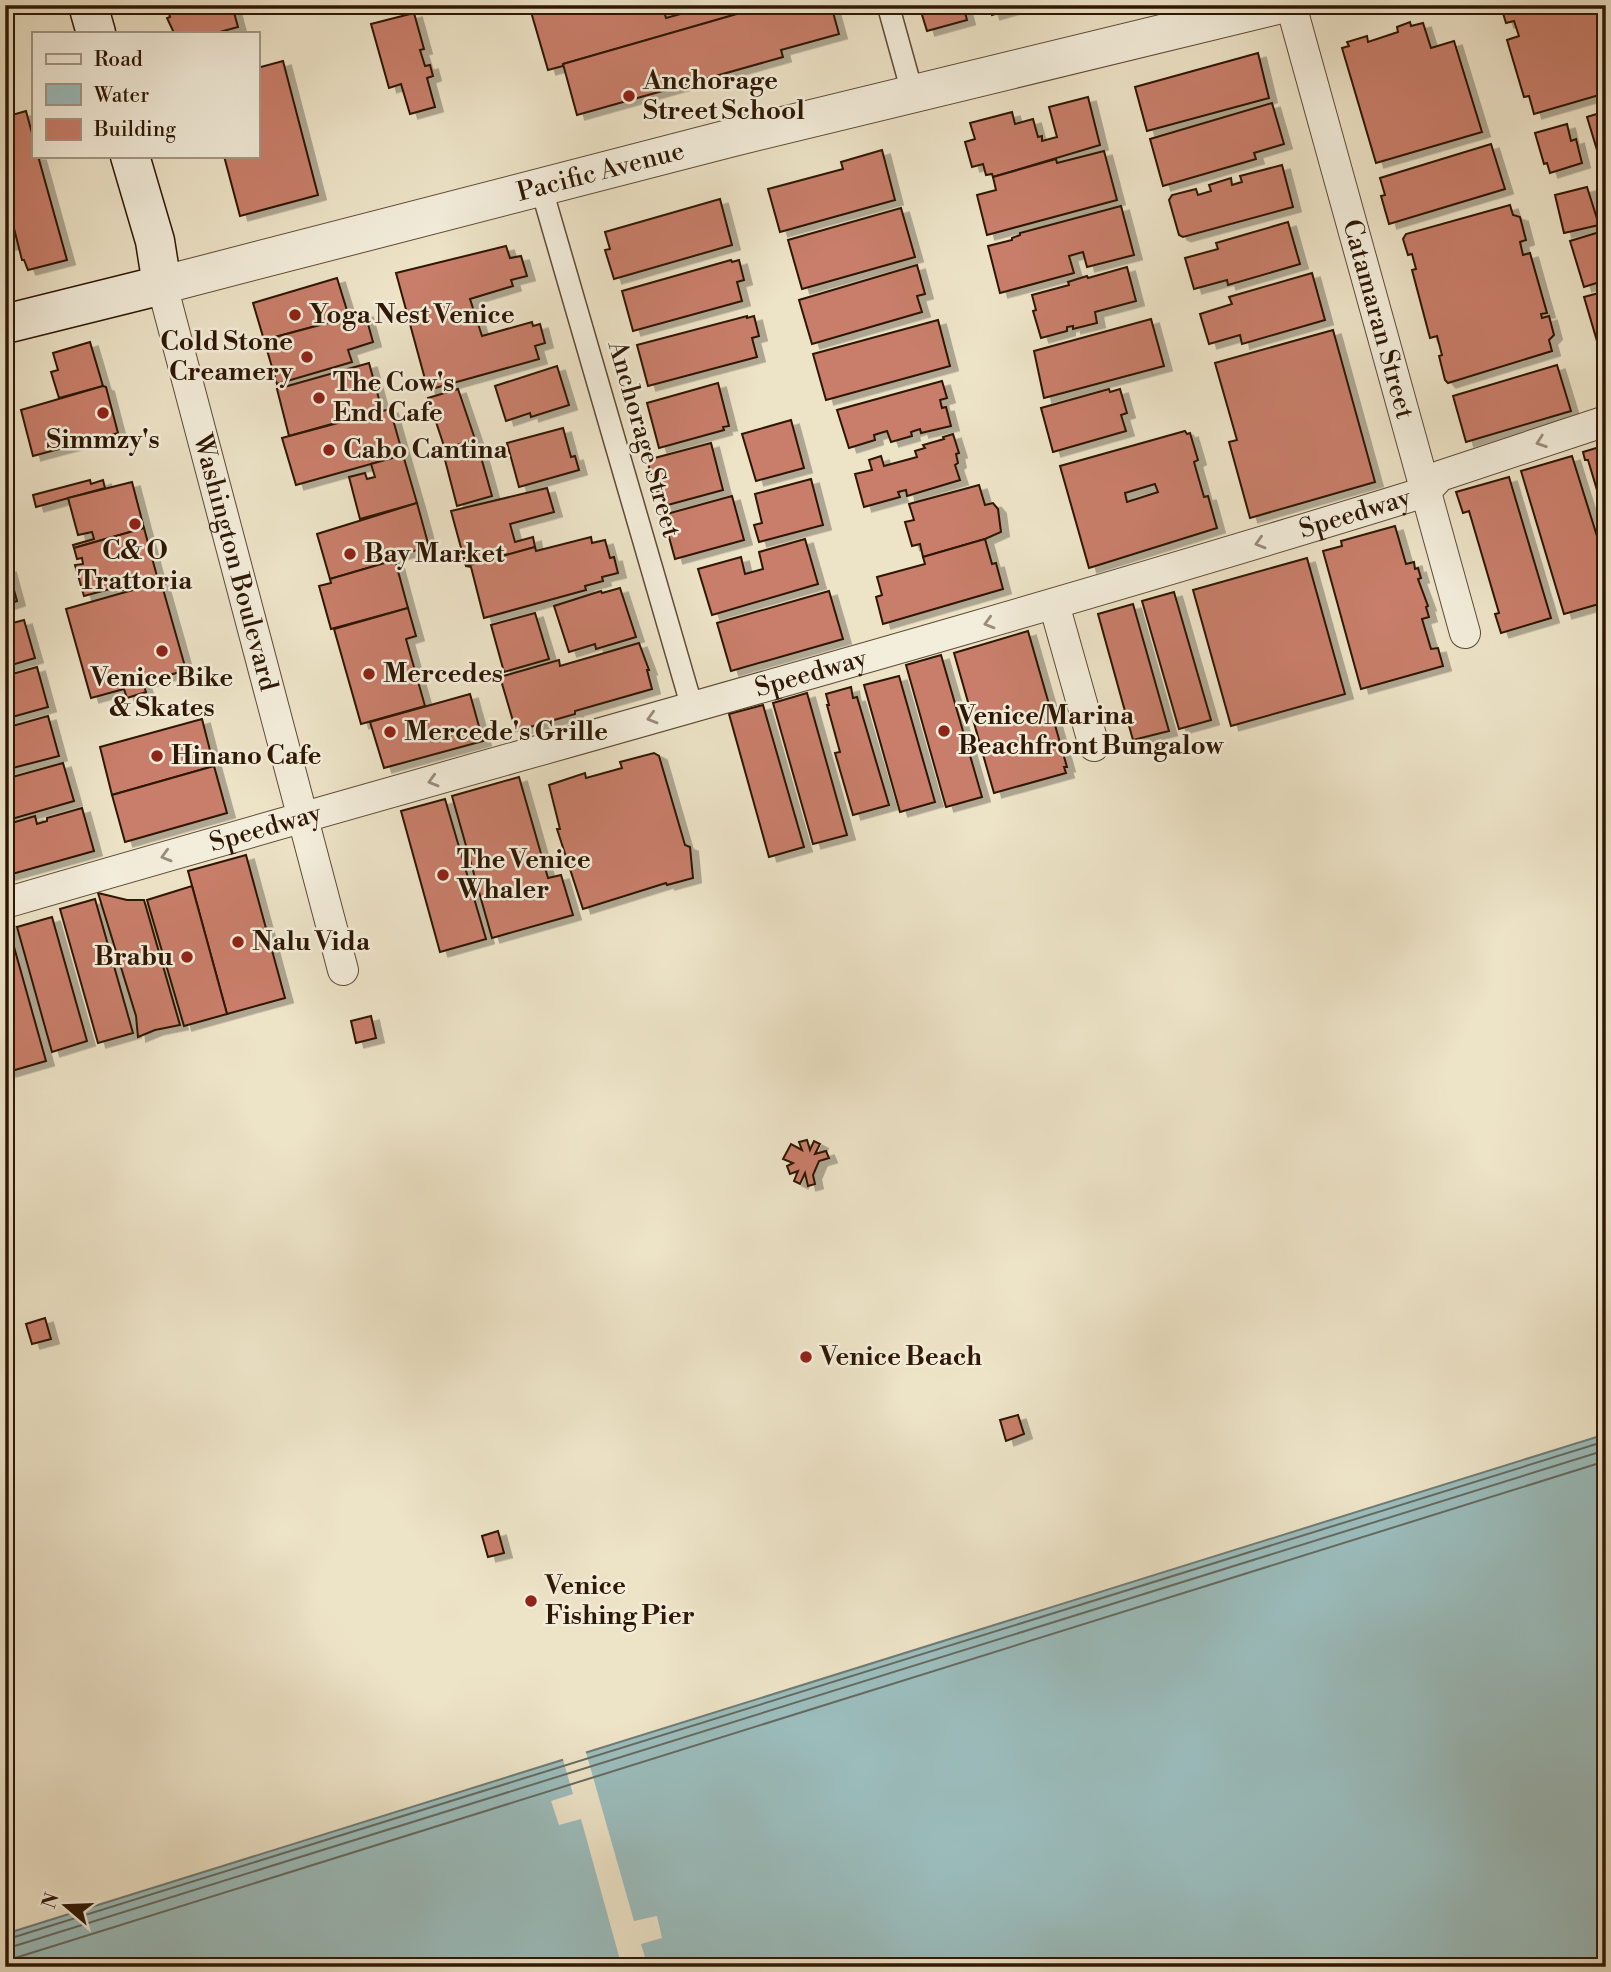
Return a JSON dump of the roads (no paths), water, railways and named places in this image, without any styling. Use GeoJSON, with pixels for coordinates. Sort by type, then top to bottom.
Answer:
{"type":"FeatureCollection","features":[{"type":"Feature","properties":{"kind":"main road"},"geometry":{"type":"LineString","coordinates":[[88,5],[96,32]]}},
{"type":"Feature","properties":{"kind":"main road","name":"Washington Boulevard"},"geometry":{"type":"LineString","coordinates":[[132,158],[155,241],[162,285]]}},
{"type":"Feature","properties":{"kind":"main road","name":"Pacific Avenue"},"geometry":{"type":"LineString","coordinates":[[5,324],[162,285]]}},
{"type":"Feature","properties":{"kind":"street"},"geometry":{"type":"LineString","coordinates":[[888,5],[913,95]]}},
{"type":"Feature","properties":{"kind":"street","name":"Pacific Avenue"},"geometry":{"type":"LineString","coordinates":[[162,285],[541,187],[1279,5]]}},
{"type":"Feature","properties":{"kind":"street","name":"Catamaran Street"},"geometry":{"type":"LineString","coordinates":[[1291,5],[1465,633]]}},
{"type":"Feature","properties":{"kind":"street","name":"Anchorage Street"},"geometry":{"type":"LineString","coordinates":[[541,187],[692,706]]}},
{"type":"Feature","properties":{"kind":"street","name":"Washington Boulevard"},"geometry":{"type":"LineString","coordinates":[[162,285],[343,970]]}},
{"type":"Feature","properties":{"kind":"street","name":"Speedway"},"geometry":{"type":"LineString","coordinates":[[5,903],[1054,604],[1425,492],[1440,477],[1606,421]]}},
{"type":"Feature","properties":{"kind":"street"},"geometry":{"type":"LineString","coordinates":[[1054,604],[1094,746]]}},
{"type":"Feature","properties":{"kind":"water"},"geometry":{"type":"Polygon","coordinates":[[[1606,1434],[1606,1967],[5,1967],[5,1934],[1606,1434]]]}},
{"type":"Feature","properties":{"kind":"place","name":"Anchorage Street School"},"geometry":{"type":"Point","coordinates":[629,96]}},
{"type":"Feature","properties":{"kind":"place","name":"Yoga Nest Venice"},"geometry":{"type":"Point","coordinates":[295,315]}},
{"type":"Feature","properties":{"kind":"place","name":"Cold Stone Creamery"},"geometry":{"type":"Point","coordinates":[307,357]}},
{"type":"Feature","properties":{"kind":"place","name":"The Cow's End Cafe"},"geometry":{"type":"Point","coordinates":[319,398]}},
{"type":"Feature","properties":{"kind":"place","name":"Simmzy's"},"geometry":{"type":"Point","coordinates":[103,413]}},
{"type":"Feature","properties":{"kind":"place","name":"Cabo Cantina"},"geometry":{"type":"Point","coordinates":[329,450]}},
{"type":"Feature","properties":{"kind":"place","name":"C& O Trattoria"},"geometry":{"type":"Point","coordinates":[135,524]}},
{"type":"Feature","properties":{"kind":"place","name":"Bay Market"},"geometry":{"type":"Point","coordinates":[350,554]}},
{"type":"Feature","properties":{"kind":"place","name":"Venice Bike & Skates"},"geometry":{"type":"Point","coordinates":[162,651]}},
{"type":"Feature","properties":{"kind":"place","name":"Mercedes"},"geometry":{"type":"Point","coordinates":[369,674]}},
{"type":"Feature","properties":{"kind":"place","name":"Venice/Marina Beachfront Bungalow"},"geometry":{"type":"Point","coordinates":[944,731]}},
{"type":"Feature","properties":{"kind":"place","name":"Mercede's Grille"},"geometry":{"type":"Point","coordinates":[390,732]}},
{"type":"Feature","properties":{"kind":"place","name":"Hinano Cafe"},"geometry":{"type":"Point","coordinates":[157,756]}},
{"type":"Feature","properties":{"kind":"place","name":"The Venice Whaler"},"geometry":{"type":"Point","coordinates":[443,875]}},
{"type":"Feature","properties":{"kind":"place","name":"Nalu Vida"},"geometry":{"type":"Point","coordinates":[238,942]}},
{"type":"Feature","properties":{"kind":"place","name":"Brabu"},"geometry":{"type":"Point","coordinates":[187,957]}},
{"type":"Feature","properties":{"kind":"place","name":"Venice Beach"},"geometry":{"type":"Point","coordinates":[806,1357]}},
{"type":"Feature","properties":{"kind":"place","name":"Venice Fishing Pier"},"geometry":{"type":"Point","coordinates":[531,1601]}}]}
